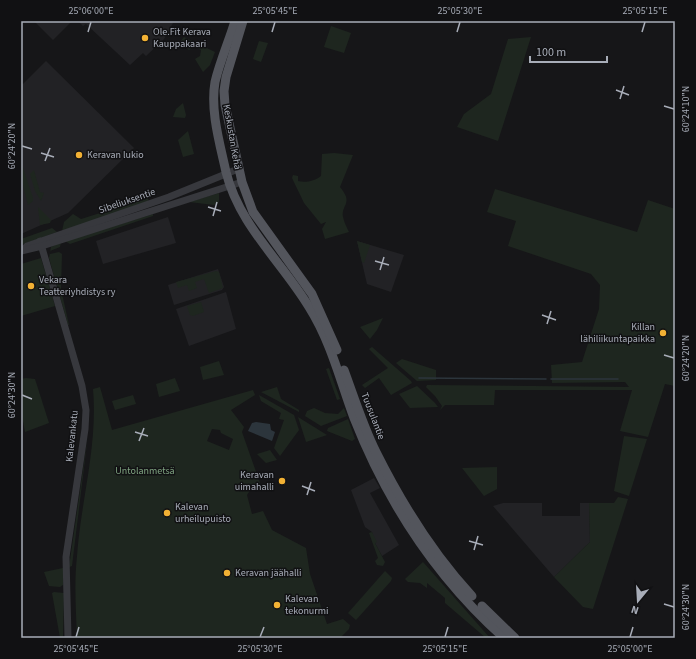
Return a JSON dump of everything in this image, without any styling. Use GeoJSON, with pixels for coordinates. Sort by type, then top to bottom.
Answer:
{"type":"FeatureCollection","features":[{"type":"Feature","properties":{"kind":"main road","name":"Keskustan Kehä"},"geometry":{"type":"LineString","coordinates":[[231,47],[235,21]]}},
{"type":"Feature","properties":{"kind":"main road","name":"Keskustan Kehä"},"geometry":{"type":"LineString","coordinates":[[231,186],[227,174],[215,110],[215,84],[244,21]]}},
{"type":"Feature","properties":{"kind":"main road","name":"Keskustan Kehä"},"geometry":{"type":"LineString","coordinates":[[226,62],[225,105],[242,182]]}},
{"type":"Feature","properties":{"kind":"main road","name":"Tuusulantie"},"geometry":{"type":"LineString","coordinates":[[242,182],[253,212],[305,283],[318,305],[332,334],[375,451],[420,531],[437,556],[459,582],[484,610],[515,638]]}},
{"type":"Feature","properties":{"kind":"main road","name":"Tuusulantie"},"geometry":{"type":"LineString","coordinates":[[231,186],[244,216],[310,307],[325,336],[354,418],[382,480],[396,505],[425,551],[451,582],[504,638]]}},
{"type":"Feature","properties":{"kind":"street","name":"Sibeliuksentie"},"geometry":{"type":"LineString","coordinates":[[22,251],[169,197],[238,169]]}},
{"type":"Feature","properties":{"kind":"street","name":"Sibeliuksentie"},"geometry":{"type":"LineString","coordinates":[[41,244],[242,182]]}},
{"type":"Feature","properties":{"kind":"street","name":"Kalevankatu"},"geometry":{"type":"LineString","coordinates":[[41,244],[82,386],[86,410],[85,429],[66,557],[68,638]]}},
{"type":"Feature","properties":{"kind":"shaded area"},"geometry":{"type":"Polygon","coordinates":[[[34,21],[72,21],[53,40],[34,21]]]}},
{"type":"Feature","properties":{"kind":"shaded area"},"geometry":{"type":"Polygon","coordinates":[[[78,21],[169,21],[173,23],[164,39],[146,56],[143,53],[130,65],[86,24],[83,26],[78,21]]]}},
{"type":"Feature","properties":{"kind":"shaded area"},"geometry":{"type":"Polygon","coordinates":[[[46,61],[134,148],[68,213],[21,234],[21,86],[46,61]]]}},
{"type":"Feature","properties":{"kind":"shaded area"},"geometry":{"type":"Polygon","coordinates":[[[168,217],[176,243],[103,264],[96,241],[168,217]]]}},
{"type":"Feature","properties":{"kind":"shaded area"},"geometry":{"type":"Polygon","coordinates":[[[357,241],[404,255],[391,292],[367,284],[357,241]]]}},
{"type":"Feature","properties":{"kind":"shaded area"},"geometry":{"type":"Polygon","coordinates":[[[218,269],[224,287],[222,290],[174,305],[168,285],[218,269]]]}},
{"type":"Feature","properties":{"kind":"shaded area"},"geometry":{"type":"Polygon","coordinates":[[[226,292],[236,329],[189,346],[176,309],[226,292]]]}},
{"type":"Feature","properties":{"kind":"shaded area"},"geometry":{"type":"Polygon","coordinates":[[[256,422],[270,424],[271,430],[275,432],[272,441],[248,431],[252,423],[256,422]]]}},
{"type":"Feature","properties":{"kind":"shaded area"},"geometry":{"type":"Polygon","coordinates":[[[374,478],[380,488],[370,493],[399,545],[382,556],[375,543],[372,532],[365,527],[351,490],[374,478]]]}},
{"type":"Feature","properties":{"kind":"shaded area"},"geometry":{"type":"Polygon","coordinates":[[[503,503],[542,503],[542,516],[580,516],[580,503],[589,503],[590,542],[554,577],[493,506],[503,503]]]}},
{"type":"Feature","properties":{"kind":"green space"},"geometry":{"type":"Polygon","coordinates":[[[331,26],[351,33],[344,53],[324,47],[331,26]]]}},
{"type":"Feature","properties":{"kind":"green space"},"geometry":{"type":"Polygon","coordinates":[[[184,37],[215,52],[210,65],[203,72],[195,59],[200,56],[201,50],[194,46],[189,50],[180,42],[184,37]]]}},
{"type":"Feature","properties":{"kind":"green space"},"geometry":{"type":"Polygon","coordinates":[[[531,37],[498,141],[457,127],[464,114],[491,94],[508,39],[531,37]]]}},
{"type":"Feature","properties":{"kind":"green space"},"geometry":{"type":"Polygon","coordinates":[[[259,41],[268,43],[261,62],[253,59],[259,41]]]}},
{"type":"Feature","properties":{"kind":"green space"},"geometry":{"type":"Polygon","coordinates":[[[183,103],[186,115],[185,118],[173,117],[176,109],[183,103]]]}},
{"type":"Feature","properties":{"kind":"green space"},"geometry":{"type":"Polygon","coordinates":[[[188,131],[194,154],[183,157],[178,140],[188,131]]]}},
{"type":"Feature","properties":{"kind":"green space"},"geometry":{"type":"Polygon","coordinates":[[[334,153],[353,155],[340,187],[347,201],[343,217],[349,232],[325,239],[322,229],[326,222],[321,224],[304,203],[292,178],[293,175],[298,176],[298,181],[304,182],[319,178],[321,176],[322,154],[334,153]]]}},
{"type":"Feature","properties":{"kind":"green space"},"geometry":{"type":"Polygon","coordinates":[[[21,162],[33,198],[33,201],[28,205],[21,178],[21,162]]]}},
{"type":"Feature","properties":{"kind":"green space"},"geometry":{"type":"Polygon","coordinates":[[[34,170],[40,192],[44,193],[41,201],[35,191],[30,174],[34,170]]]}},
{"type":"Feature","properties":{"kind":"green space"},"geometry":{"type":"Polygon","coordinates":[[[495,189],[637,232],[648,200],[675,209],[675,386],[665,384],[648,437],[620,431],[632,390],[495,390],[494,405],[445,405],[440,410],[442,406],[426,387],[427,385],[629,387],[625,382],[552,383],[551,365],[582,362],[599,309],[600,285],[591,274],[508,246],[516,221],[487,212],[495,189]]]}},
{"type":"Feature","properties":{"kind":"green space"},"geometry":{"type":"Polygon","coordinates":[[[219,193],[219,202],[214,205],[189,202],[219,193]]]}},
{"type":"Feature","properties":{"kind":"green space"},"geometry":{"type":"Polygon","coordinates":[[[148,198],[149,202],[62,231],[64,222],[73,214],[81,219],[148,198]]]}},
{"type":"Feature","properties":{"kind":"green space"},"geometry":{"type":"Polygon","coordinates":[[[38,207],[51,220],[50,223],[40,225],[38,207]]]}},
{"type":"Feature","properties":{"kind":"green space"},"geometry":{"type":"Polygon","coordinates":[[[153,214],[153,216],[70,244],[65,241],[153,214]]]}},
{"type":"Feature","properties":{"kind":"green space"},"geometry":{"type":"Polygon","coordinates":[[[52,228],[57,232],[21,245],[21,239],[52,228]]]}},
{"type":"Feature","properties":{"kind":"green space"},"geometry":{"type":"Polygon","coordinates":[[[357,241],[370,245],[364,263],[362,262],[357,241]]]}},
{"type":"Feature","properties":{"kind":"green space"},"geometry":{"type":"Polygon","coordinates":[[[61,242],[60,247],[50,251],[51,247],[61,242]]]}},
{"type":"Feature","properties":{"kind":"green space"},"geometry":{"type":"Polygon","coordinates":[[[50,252],[50,254],[59,252],[62,254],[61,289],[69,325],[49,258],[50,252]]]}},
{"type":"Feature","properties":{"kind":"green space"},"geometry":{"type":"Polygon","coordinates":[[[41,258],[55,306],[21,316],[21,264],[41,258]]]}},
{"type":"Feature","properties":{"kind":"green space"},"geometry":{"type":"Polygon","coordinates":[[[216,271],[219,272],[223,288],[209,293],[204,279],[195,282],[197,288],[189,291],[187,285],[178,288],[176,282],[216,271]]]}},
{"type":"Feature","properties":{"kind":"green space"},"geometry":{"type":"Polygon","coordinates":[[[201,302],[204,312],[193,316],[190,315],[187,306],[201,302]]]}},
{"type":"Feature","properties":{"kind":"green space"},"geometry":{"type":"Polygon","coordinates":[[[383,318],[377,330],[370,339],[360,327],[383,318]]]}},
{"type":"Feature","properties":{"kind":"green space"},"geometry":{"type":"Polygon","coordinates":[[[372,347],[412,383],[391,395],[379,378],[365,388],[362,385],[388,368],[369,349],[372,347]]]}},
{"type":"Feature","properties":{"kind":"green space"},"geometry":{"type":"Polygon","coordinates":[[[402,359],[436,370],[436,380],[417,381],[396,363],[402,359]]]}},
{"type":"Feature","properties":{"kind":"green space"},"geometry":{"type":"Polygon","coordinates":[[[219,361],[224,375],[203,380],[200,367],[219,361]]]}},
{"type":"Feature","properties":{"kind":"green space"},"geometry":{"type":"Polygon","coordinates":[[[329,368],[340,399],[337,400],[326,369],[329,368]]]}},
{"type":"Feature","properties":{"kind":"green space"},"geometry":{"type":"Polygon","coordinates":[[[175,378],[180,391],[159,397],[156,384],[175,378]]]}},
{"type":"Feature","properties":{"kind":"green space"},"geometry":{"type":"Polygon","coordinates":[[[21,379],[35,379],[49,423],[25,432],[21,411],[21,379]]]}},
{"type":"Feature","properties":{"kind":"green space"},"geometry":{"type":"Polygon","coordinates":[[[417,386],[438,407],[410,408],[399,394],[417,386]]]}},
{"type":"Feature","properties":{"kind":"green space","name":"Kalevan urheilupuisto"},"geometry":{"type":"Polygon","coordinates":[[[100,387],[112,430],[253,390],[255,395],[231,410],[244,427],[242,432],[260,483],[253,486],[247,495],[252,514],[263,511],[272,530],[306,548],[310,574],[327,624],[343,619],[350,625],[349,629],[340,638],[77,638],[76,566],[91,452],[94,410],[93,389],[100,387]],[[212,429],[207,441],[229,450],[233,439],[221,433],[220,430],[212,429]]]}},
{"type":"Feature","properties":{"kind":"green space"},"geometry":{"type":"Polygon","coordinates":[[[277,387],[281,399],[299,410],[299,412],[261,392],[277,387]]]}},
{"type":"Feature","properties":{"kind":"green space"},"geometry":{"type":"Polygon","coordinates":[[[133,395],[136,404],[115,410],[112,401],[133,395]]]}},
{"type":"Feature","properties":{"kind":"green space"},"geometry":{"type":"Polygon","coordinates":[[[259,395],[294,415],[299,430],[280,456],[274,448],[284,420],[279,419],[281,413],[261,401],[259,395]]]}},
{"type":"Feature","properties":{"kind":"green space"},"geometry":{"type":"Polygon","coordinates":[[[314,408],[325,413],[338,414],[344,408],[347,416],[321,426],[305,416],[307,411],[314,408]]]}},
{"type":"Feature","properties":{"kind":"green space"},"geometry":{"type":"Polygon","coordinates":[[[298,417],[327,435],[306,442],[298,417]]]}},
{"type":"Feature","properties":{"kind":"green space"},"geometry":{"type":"Polygon","coordinates":[[[348,419],[355,439],[352,441],[327,431],[328,428],[348,419]]]}},
{"type":"Feature","properties":{"kind":"green space"},"geometry":{"type":"Polygon","coordinates":[[[88,435],[72,566],[69,567],[88,435]]]}},
{"type":"Feature","properties":{"kind":"green space"},"geometry":{"type":"Polygon","coordinates":[[[624,436],[647,439],[629,496],[614,491],[624,436]]]}},
{"type":"Feature","properties":{"kind":"green space"},"geometry":{"type":"Polygon","coordinates":[[[270,450],[277,460],[266,463],[257,454],[270,450]]]}},
{"type":"Feature","properties":{"kind":"green space"},"geometry":{"type":"Polygon","coordinates":[[[497,467],[497,489],[484,496],[462,468],[497,467]]]}},
{"type":"Feature","properties":{"kind":"green space"},"geometry":{"type":"Polygon","coordinates":[[[618,497],[628,499],[593,609],[583,607],[554,577],[590,542],[589,503],[614,503],[618,497]]]}},
{"type":"Feature","properties":{"kind":"green space"},"geometry":{"type":"Polygon","coordinates":[[[372,532],[377,542],[375,543],[385,562],[383,566],[377,565],[375,561],[378,558],[369,533],[372,532]]]}},
{"type":"Feature","properties":{"kind":"green space"},"geometry":{"type":"Polygon","coordinates":[[[423,562],[490,638],[486,638],[445,603],[445,598],[427,583],[427,588],[420,583],[408,582],[405,579],[423,562]]]}},
{"type":"Feature","properties":{"kind":"green space"},"geometry":{"type":"Polygon","coordinates":[[[63,568],[63,585],[60,587],[49,586],[44,572],[63,568]]]}},
{"type":"Feature","properties":{"kind":"green space"},"geometry":{"type":"Polygon","coordinates":[[[385,571],[392,578],[391,581],[356,620],[348,613],[385,571]]]}},
{"type":"Feature","properties":{"kind":"green space"},"geometry":{"type":"Polygon","coordinates":[[[52,593],[64,593],[63,638],[60,638],[52,593]]]}},
{"type":"Feature","properties":{"kind":"waterway"},"geometry":{"type":"LineString","coordinates":[[419,378],[546,379]]}},
{"type":"Feature","properties":{"kind":"waterway"},"geometry":{"type":"LineString","coordinates":[[551,379],[618,379]]}},
{"type":"Feature","properties":{"kind":"place","name":"Ole.Fit Kerava Kauppakaari"},"geometry":{"type":"Point","coordinates":[145,38]}},
{"type":"Feature","properties":{"kind":"place","name":"Keravan lukio"},"geometry":{"type":"Point","coordinates":[79,155]}},
{"type":"Feature","properties":{"kind":"place","name":"Vekara Teatteriyhdistys ry"},"geometry":{"type":"Point","coordinates":[31,286]}},
{"type":"Feature","properties":{"kind":"place","name":"Killan lähiliikuntapaikka"},"geometry":{"type":"Point","coordinates":[663,333]}},
{"type":"Feature","properties":{"kind":"place","name":"Keravan uimahalli"},"geometry":{"type":"Point","coordinates":[282,481]}},
{"type":"Feature","properties":{"kind":"place","name":"Kalevan urheilupuisto"},"geometry":{"type":"Point","coordinates":[167,513]}},
{"type":"Feature","properties":{"kind":"place","name":"Keravan jäähalli"},"geometry":{"type":"Point","coordinates":[227,573]}},
{"type":"Feature","properties":{"kind":"place","name":"Kalevan tekonurmi"},"geometry":{"type":"Point","coordinates":[277,605]}},
{"type":"Feature","properties":{"kind":"park label","name":"Untolanmetsä"},"geometry":{"type":"Point","coordinates":[145,471]}}]}
